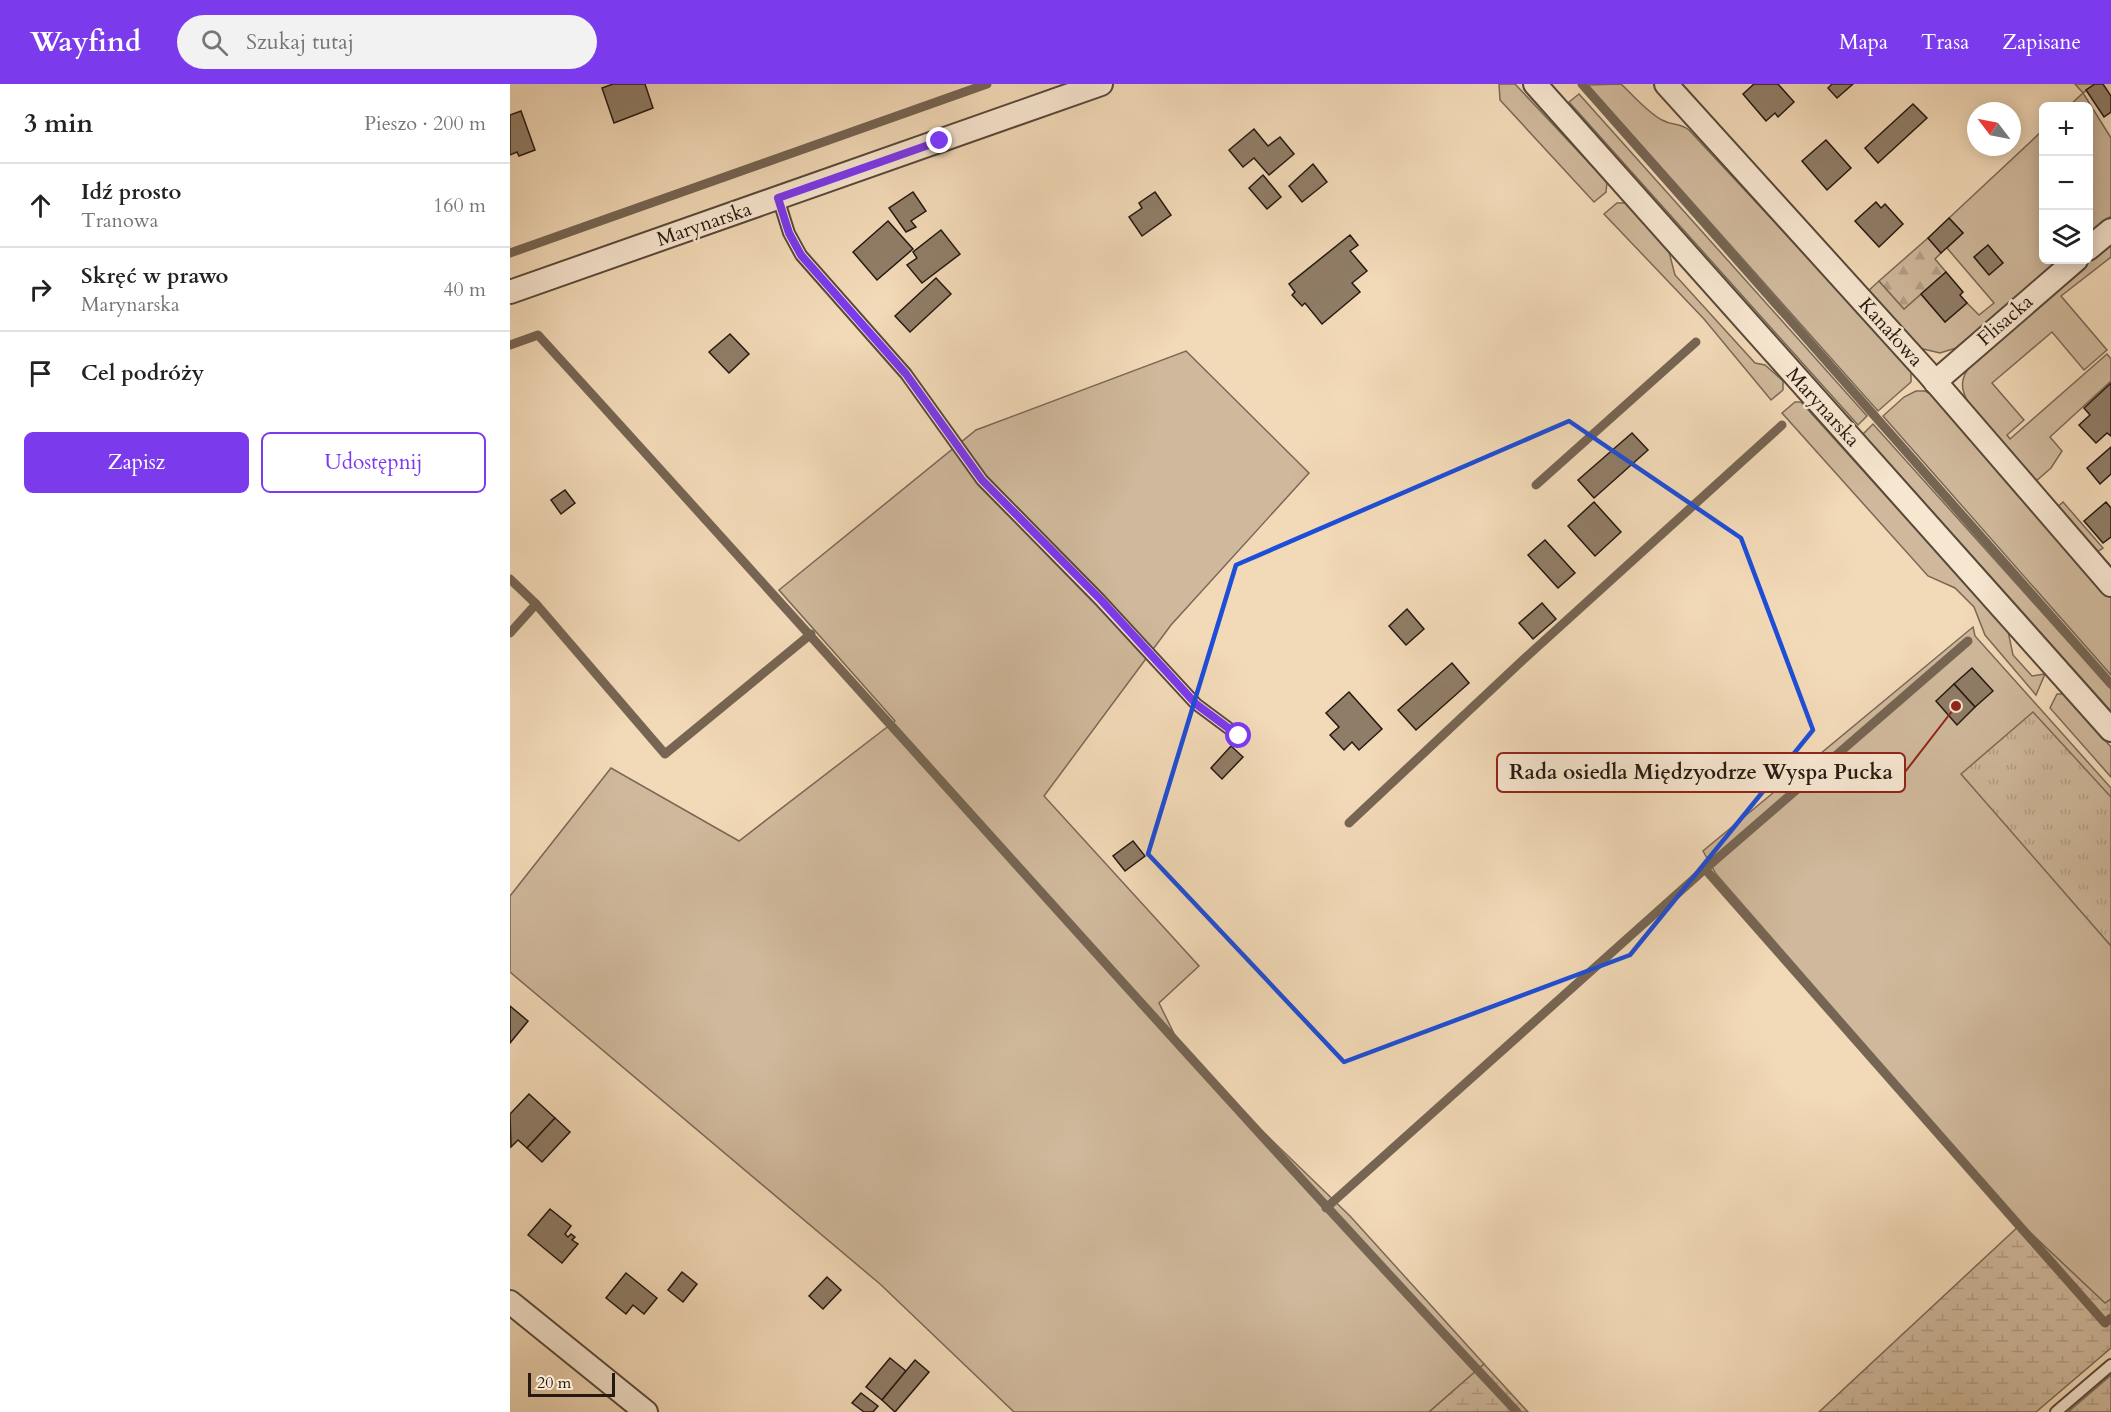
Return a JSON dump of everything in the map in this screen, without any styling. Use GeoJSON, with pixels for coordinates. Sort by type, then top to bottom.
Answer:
{"type":"FeatureCollection","features":[{"type":"Feature","properties":{"kind":"street","name":"Marynarska"},"geometry":{"type":"LineString","coordinates":[[510,292],[1101,84]]}},
{"type":"Feature","properties":{"kind":"street","name":"Marynarska"},"geometry":{"type":"LineString","coordinates":[[1535,84],[2111,730]]}},
{"type":"Feature","properties":{"kind":"street","name":"Kanałowa"},"geometry":{"type":"LineString","coordinates":[[1666,84],[1935,382],[2111,585]]}},
{"type":"Feature","properties":{"kind":"street"},"geometry":{"type":"LineString","coordinates":[[2093,245],[2111,230]]}},
{"type":"Feature","properties":{"kind":"street","name":"Flisacka"},"geometry":{"type":"LineString","coordinates":[[1935,382],[2071,264]]}},
{"type":"Feature","properties":{"kind":"street"},"geometry":{"type":"LineString","coordinates":[[510,1302],[646,1412]]}},
{"type":"Feature","properties":{"kind":"lane"},"geometry":{"type":"LineString","coordinates":[[778,198],[789,233],[801,255],[906,374],[982,480],[1101,600],[1196,704],[1239,736]]}},
{"type":"Feature","properties":{"kind":"lane"},"geometry":{"type":"LineString","coordinates":[[2056,1412],[2111,1365]]}},
{"type":"Feature","properties":{"kind":"highlighted area"},"geometry":{"type":"Polygon","coordinates":[[[1569,421],[1741,538],[1813,730],[1630,955],[1344,1062],[1148,854],[1236,565],[1569,421]]]}},
{"type":"Feature","properties":{"kind":"green space"},"geometry":{"type":"Polygon","coordinates":[[[1499,84],[1515,84],[1607,182],[1606,192],[1594,202],[1500,100],[1499,84]]]}},
{"type":"Feature","properties":{"kind":"green space"},"geometry":{"type":"Polygon","coordinates":[[[1621,84],[1656,117],[1689,130],[1911,369],[1911,382],[1878,411],[1588,85],[1621,84]]]}},
{"type":"Feature","properties":{"kind":"green space"},"geometry":{"type":"Polygon","coordinates":[[[2075,84],[2095,84],[2083,93],[2075,84]]]}},
{"type":"Feature","properties":{"kind":"green space"},"geometry":{"type":"Polygon","coordinates":[[[2083,93],[2089,102],[2073,102],[2083,93]]]}},
{"type":"Feature","properties":{"kind":"green space"},"geometry":{"type":"Polygon","coordinates":[[[1579,94],[1867,416],[1858,425],[1569,102],[1579,94]]]}},
{"type":"Feature","properties":{"kind":"green space"},"geometry":{"type":"Polygon","coordinates":[[[2093,109],[2111,138],[2111,216],[2093,232],[2093,109]]]}},
{"type":"Feature","properties":{"kind":"green space"},"geometry":{"type":"Polygon","coordinates":[[[2039,134],[2039,264],[2055,264],[1956,348],[1940,353],[1919,348],[1866,293],[1879,281],[1904,309],[1921,294],[1945,322],[1967,303],[1979,315],[1994,303],[1947,248],[1963,233],[1949,218],[2015,156],[2021,156],[2021,151],[2039,134]]]}},
{"type":"Feature","properties":{"kind":"green space"},"geometry":{"type":"Polygon","coordinates":[[[1617,203],[1626,203],[1669,252],[1675,275],[1755,363],[1765,365],[1783,381],[1783,390],[1771,400],[1704,319],[1604,214],[1617,203]]]}},
{"type":"Feature","properties":{"kind":"green space"},"geometry":{"type":"Polygon","coordinates":[[[1928,238],[1941,253],[1935,259],[1946,272],[1904,309],[1879,281],[1928,238]]]}},
{"type":"Feature","properties":{"kind":"green space"},"geometry":{"type":"Polygon","coordinates":[[[2111,243],[2111,257],[2061,296],[2107,350],[2084,370],[2052,332],[1992,383],[2024,420],[2007,435],[2010,439],[2107,354],[2111,359],[2111,381],[2050,437],[2062,451],[2051,468],[2035,482],[1969,404],[1964,393],[1963,379],[1971,365],[2057,287],[2085,264],[2093,264],[2093,258],[2111,243]]]}},
{"type":"Feature","properties":{"kind":"green space"},"geometry":{"type":"Polygon","coordinates":[[[1186,351],[1309,473],[1171,625],[1044,796],[1199,966],[1159,1003],[1185,1056],[1350,1216],[1484,1364],[1429,1412],[1014,1412],[880,1284],[510,972],[510,896],[611,768],[739,841],[895,721],[779,590],[976,430],[1186,351]]]}},
{"type":"Feature","properties":{"kind":"green space"},"geometry":{"type":"Polygon","coordinates":[[[1916,391],[1925,391],[1936,397],[2111,597],[2111,675],[1883,416],[1904,397],[1916,391]]]}},
{"type":"Feature","properties":{"kind":"green space"},"geometry":{"type":"Polygon","coordinates":[[[1795,402],[1801,402],[2008,631],[2013,655],[2032,676],[2045,674],[2036,695],[1985,635],[1974,607],[1955,588],[1928,576],[1782,413],[1795,402]]]}},
{"type":"Feature","properties":{"kind":"green space"},"geometry":{"type":"Polygon","coordinates":[[[1873,424],[2111,689],[2111,711],[1863,434],[1873,424]]]}},
{"type":"Feature","properties":{"kind":"green space"},"geometry":{"type":"Polygon","coordinates":[[[2063,502],[2103,548],[2094,554],[2056,508],[2063,502]]]}},
{"type":"Feature","properties":{"kind":"green space"},"geometry":{"type":"Polygon","coordinates":[[[1973,627],[1975,636],[2111,788],[2111,1299],[2105,1304],[2021,1224],[1716,874],[1703,851],[1973,627]]]}},
{"type":"Feature","properties":{"kind":"green space"},"geometry":{"type":"Polygon","coordinates":[[[2057,694],[2064,694],[2111,747],[2111,777],[2050,708],[2057,694]]]}},
{"type":"Feature","properties":{"kind":"green space"},"geometry":{"type":"Polygon","coordinates":[[[2033,712],[2111,797],[2111,946],[1961,774],[2033,712]]]}},
{"type":"Feature","properties":{"kind":"green space"},"geometry":{"type":"Polygon","coordinates":[[[2021,1224],[2105,1303],[2111,1299],[2111,1348],[2036,1412],[1819,1412],[2021,1224]]]}},
{"type":"Feature","properties":{"kind":"green space"},"geometry":{"type":"Polygon","coordinates":[[[1484,1364],[1528,1412],[1429,1412],[1484,1364]]]}},
{"type":"Feature","properties":{"kind":"green space"},"geometry":{"type":"Polygon","coordinates":[[[2111,1375],[2111,1412],[2068,1412],[2111,1375]]]}},
{"type":"Feature","properties":{"kind":"building"},"geometry":{"type":"Polygon","coordinates":[[[613,84],[645,84],[653,108],[614,123],[602,88],[613,84]]]}},
{"type":"Feature","properties":{"kind":"building"},"geometry":{"type":"Polygon","coordinates":[[[1754,84],[1778,84],[1794,102],[1778,117],[1775,113],[1766,121],[1743,94],[1754,84]]]}},
{"type":"Feature","properties":{"kind":"building"},"geometry":{"type":"Polygon","coordinates":[[[1832,84],[1853,84],[1837,98],[1828,88],[1832,84]]]}},
{"type":"Feature","properties":{"kind":"building"},"geometry":{"type":"Polygon","coordinates":[[[2095,84],[2103,84],[2111,96],[2111,112],[2104,117],[2086,90],[2095,84]]]}},
{"type":"Feature","properties":{"kind":"building"},"geometry":{"type":"Polygon","coordinates":[[[1913,104],[1927,118],[1878,163],[1865,148],[1913,104]]]}},
{"type":"Feature","properties":{"kind":"building"},"geometry":{"type":"Polygon","coordinates":[[[521,111],[535,150],[519,156],[517,152],[510,155],[510,115],[521,111]]]}},
{"type":"Feature","properties":{"kind":"building"},"geometry":{"type":"Polygon","coordinates":[[[1254,129],[1268,146],[1280,137],[1294,154],[1269,175],[1254,158],[1243,167],[1229,150],[1254,129]]]}},
{"type":"Feature","properties":{"kind":"building"},"geometry":{"type":"Polygon","coordinates":[[[1826,140],[1851,168],[1827,190],[1802,161],[1826,140]]]}},
{"type":"Feature","properties":{"kind":"building"},"geometry":{"type":"Polygon","coordinates":[[[1313,164],[1327,182],[1302,202],[1289,186],[1313,164]]]}},
{"type":"Feature","properties":{"kind":"building"},"geometry":{"type":"Polygon","coordinates":[[[1263,175],[1281,197],[1267,209],[1249,188],[1263,175]]]}},
{"type":"Feature","properties":{"kind":"building"},"geometry":{"type":"Polygon","coordinates":[[[913,192],[926,211],[911,221],[916,227],[906,232],[889,208],[913,192]]]}},
{"type":"Feature","properties":{"kind":"building"},"geometry":{"type":"Polygon","coordinates":[[[1155,192],[1171,215],[1142,236],[1129,217],[1142,208],[1139,203],[1155,192]]]}},
{"type":"Feature","properties":{"kind":"building"},"geometry":{"type":"Polygon","coordinates":[[[1876,202],[1881,208],[1885,204],[1903,224],[1879,247],[1855,221],[1876,202]]]}},
{"type":"Feature","properties":{"kind":"building"},"geometry":{"type":"Polygon","coordinates":[[[1949,218],[1963,233],[1941,253],[1928,238],[1949,218]]]}},
{"type":"Feature","properties":{"kind":"building"},"geometry":{"type":"Polygon","coordinates":[[[888,221],[913,249],[877,280],[853,252],[888,221]]]}},
{"type":"Feature","properties":{"kind":"building"},"geometry":{"type":"Polygon","coordinates":[[[941,230],[960,254],[922,283],[907,265],[917,258],[913,252],[941,230]]]}},
{"type":"Feature","properties":{"kind":"building"},"geometry":{"type":"Polygon","coordinates":[[[1350,235],[1358,245],[1350,251],[1367,271],[1352,283],[1360,292],[1322,324],[1305,303],[1302,306],[1292,295],[1295,292],[1289,284],[1350,235]]]}},
{"type":"Feature","properties":{"kind":"building"},"geometry":{"type":"Polygon","coordinates":[[[1988,245],[2003,263],[1989,275],[1974,257],[1988,245]]]}},
{"type":"Feature","properties":{"kind":"building"},"geometry":{"type":"Polygon","coordinates":[[[1946,272],[1963,292],[1960,295],[1967,303],[1945,322],[1921,294],[1946,272]]]}},
{"type":"Feature","properties":{"kind":"building"},"geometry":{"type":"Polygon","coordinates":[[[936,278],[951,294],[910,332],[895,316],[936,278]]]}},
{"type":"Feature","properties":{"kind":"building"},"geometry":{"type":"Polygon","coordinates":[[[730,334],[749,354],[729,373],[709,352],[730,334]]]}},
{"type":"Feature","properties":{"kind":"building"},"geometry":{"type":"Polygon","coordinates":[[[2111,383],[2111,436],[2107,433],[2096,443],[2079,425],[2090,415],[2084,408],[2111,383]]]}},
{"type":"Feature","properties":{"kind":"building"},"geometry":{"type":"Polygon","coordinates":[[[1632,433],[1648,450],[1594,498],[1578,480],[1632,433]]]}},
{"type":"Feature","properties":{"kind":"building"},"geometry":{"type":"Polygon","coordinates":[[[2111,447],[2111,474],[2100,484],[2087,468],[2111,447]]]}},
{"type":"Feature","properties":{"kind":"building"},"geometry":{"type":"Polygon","coordinates":[[[565,490],[575,503],[561,514],[551,500],[565,490]]]}},
{"type":"Feature","properties":{"kind":"building"},"geometry":{"type":"Polygon","coordinates":[[[1594,502],[1621,532],[1595,556],[1568,526],[1594,502]]]}},
{"type":"Feature","properties":{"kind":"building"},"geometry":{"type":"Polygon","coordinates":[[[2106,502],[2111,508],[2111,537],[2103,543],[2084,521],[2106,502]]]}},
{"type":"Feature","properties":{"kind":"building"},"geometry":{"type":"Polygon","coordinates":[[[1545,540],[1575,573],[1558,588],[1528,555],[1545,540]]]}},
{"type":"Feature","properties":{"kind":"building"},"geometry":{"type":"Polygon","coordinates":[[[1542,603],[1556,619],[1533,639],[1519,623],[1542,603]]]}},
{"type":"Feature","properties":{"kind":"building"},"geometry":{"type":"Polygon","coordinates":[[[1407,609],[1424,629],[1406,645],[1389,626],[1407,609]]]}},
{"type":"Feature","properties":{"kind":"building"},"geometry":{"type":"Polygon","coordinates":[[[1452,663],[1469,683],[1416,730],[1398,710],[1452,663]]]}},
{"type":"Feature","properties":{"kind":"building"},"geometry":{"type":"Polygon","coordinates":[[[1972,668],[1993,691],[1975,707],[1954,684],[1972,668]]]}},
{"type":"Feature","properties":{"kind":"building"},"geometry":{"type":"Polygon","coordinates":[[[1954,684],[1975,707],[1957,725],[1936,701],[1954,684]]]}},
{"type":"Feature","properties":{"kind":"building"},"geometry":{"type":"Polygon","coordinates":[[[1349,692],[1382,729],[1359,750],[1352,742],[1344,750],[1330,735],[1339,727],[1326,713],[1349,692]]]}},
{"type":"Feature","properties":{"kind":"building"},"geometry":{"type":"Polygon","coordinates":[[[1231,746],[1243,757],[1222,779],[1211,768],[1231,746]]]}},
{"type":"Feature","properties":{"kind":"building"},"geometry":{"type":"Polygon","coordinates":[[[1133,841],[1145,856],[1125,871],[1113,856],[1133,841]]]}},
{"type":"Feature","properties":{"kind":"building"},"geometry":{"type":"Polygon","coordinates":[[[510,1006],[528,1021],[510,1043],[510,1006]]]}},
{"type":"Feature","properties":{"kind":"building"},"geometry":{"type":"Polygon","coordinates":[[[529,1094],[555,1118],[527,1148],[518,1140],[511,1147],[510,1114],[529,1094]]]}},
{"type":"Feature","properties":{"kind":"building"},"geometry":{"type":"Polygon","coordinates":[[[555,1118],[570,1132],[542,1162],[527,1148],[555,1118]]]}},
{"type":"Feature","properties":{"kind":"building"},"geometry":{"type":"Polygon","coordinates":[[[550,1209],[571,1226],[565,1234],[568,1237],[571,1234],[575,1237],[572,1240],[578,1244],[562,1263],[528,1235],[550,1209]]]}},
{"type":"Feature","properties":{"kind":"building"},"geometry":{"type":"Polygon","coordinates":[[[682,1272],[697,1284],[683,1302],[668,1290],[682,1272]]]}},
{"type":"Feature","properties":{"kind":"building"},"geometry":{"type":"Polygon","coordinates":[[[626,1273],[657,1298],[644,1314],[633,1305],[626,1314],[606,1298],[626,1273]]]}},
{"type":"Feature","properties":{"kind":"building"},"geometry":{"type":"Polygon","coordinates":[[[827,1277],[841,1290],[823,1309],[809,1296],[827,1277]]]}},
{"type":"Feature","properties":{"kind":"building"},"geometry":{"type":"Polygon","coordinates":[[[890,1358],[906,1371],[882,1400],[866,1387],[890,1358]]]}},
{"type":"Feature","properties":{"kind":"building"},"geometry":{"type":"Polygon","coordinates":[[[915,1360],[929,1372],[895,1412],[882,1400],[915,1360]]]}},
{"type":"Feature","properties":{"kind":"building"},"geometry":{"type":"Polygon","coordinates":[[[861,1393],[878,1406],[873,1412],[864,1412],[852,1403],[861,1393]]]}},
{"type":"Feature","properties":{"kind":"waterway"},"geometry":{"type":"LineString","coordinates":[[510,253],[987,84]]}},
{"type":"Feature","properties":{"kind":"waterway"},"geometry":{"type":"LineString","coordinates":[[1582,84],[2111,684]]}},
{"type":"Feature","properties":{"kind":"waterway"},"geometry":{"type":"LineString","coordinates":[[510,345],[538,335],[1270,1145],[1517,1412]]}},
{"type":"Feature","properties":{"kind":"waterway"},"geometry":{"type":"LineString","coordinates":[[1536,485],[1696,342]]}},
{"type":"Feature","properties":{"kind":"waterway"},"geometry":{"type":"LineString","coordinates":[[1349,823],[1524,659],[1782,425]]}},
{"type":"Feature","properties":{"kind":"waterway"},"geometry":{"type":"LineString","coordinates":[[510,579],[536,604]]}},
{"type":"Feature","properties":{"kind":"waterway"},"geometry":{"type":"LineString","coordinates":[[510,633],[536,604],[665,754],[811,634]]}},
{"type":"Feature","properties":{"kind":"waterway"},"geometry":{"type":"LineString","coordinates":[[1326,1208],[1705,869],[1968,641]]}},
{"type":"Feature","properties":{"kind":"waterway"},"geometry":{"type":"LineString","coordinates":[[1705,869],[2105,1323],[2111,1318]]}},
{"type":"Feature","properties":{"kind":"place","name":"Rada osiedla Międzyodrze Wyspa Pucka"},"geometry":{"type":"Point","coordinates":[1956,706]}},
{"type":"Feature","properties":{"kind":"route"},"geometry":{"type":"LineString","coordinates":[[940,141],[778,198],[789,233],[801,255],[876,337],[906,374],[982,480],[1101,600],[1165,673],[1196,704],[1239,736]]}}]}
